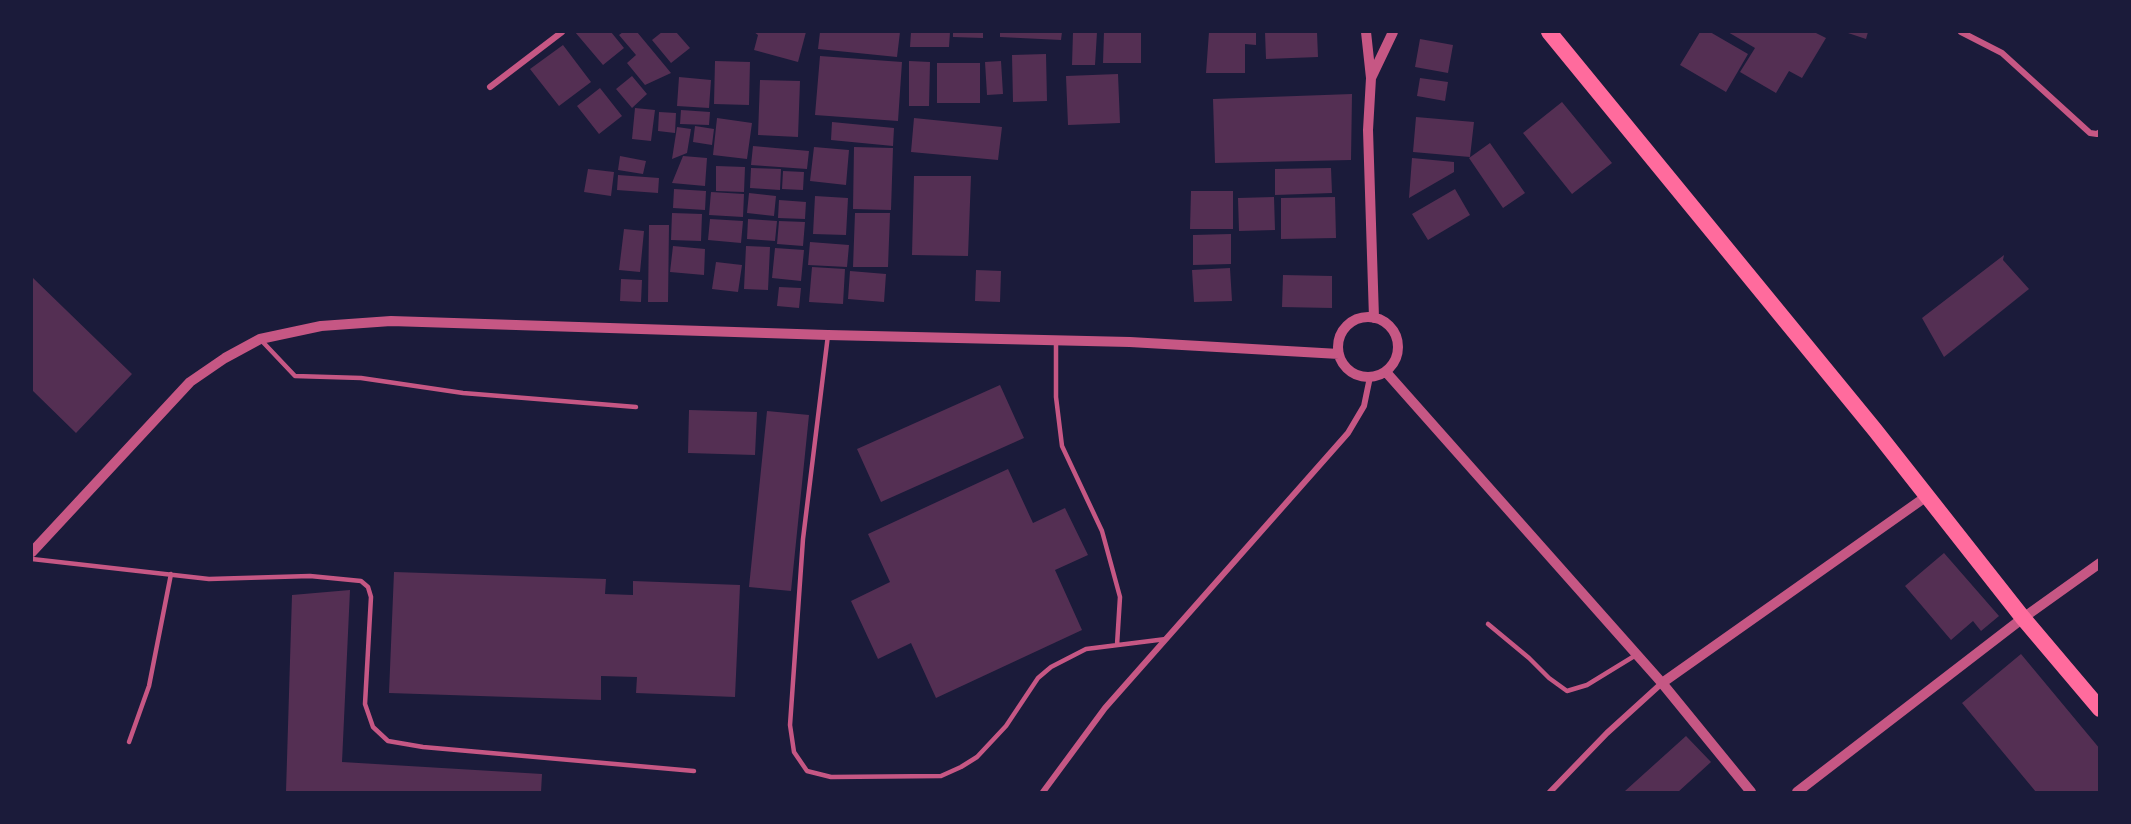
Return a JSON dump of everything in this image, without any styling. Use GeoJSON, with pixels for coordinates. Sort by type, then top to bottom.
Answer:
{"type":"FeatureCollection","features":[{"type":"Feature","properties":{"kind":"highway"},"geometry":{"type":"LineString","coordinates":[[1549,32],[2100,709]]}},
{"type":"Feature","properties":{"kind":"street"},"geometry":{"type":"LineString","coordinates":[[490,87],[562,32]]}},
{"type":"Feature","properties":{"kind":"street"},"geometry":{"type":"LineString","coordinates":[[1366,32],[1371,78],[1368,130],[1374,318]]}},
{"type":"Feature","properties":{"kind":"street"},"geometry":{"type":"LineString","coordinates":[[1371,78],[1393,32]]}},
{"type":"Feature","properties":{"kind":"street"},"geometry":{"type":"LineString","coordinates":[[1960,32],[2002,53],[2090,133],[2100,132]]}},
{"type":"Feature","properties":{"kind":"street"},"geometry":{"type":"LineString","coordinates":[[1364,318],[1374,318],[1392,328],[1399,346],[1393,365],[1386,372],[1370,377],[1349,371],[1339,354],[1338,344],[1341,335],[1355,321],[1364,318]]}},
{"type":"Feature","properties":{"kind":"street"},"geometry":{"type":"LineString","coordinates":[[32,552],[190,382],[225,358],[260,339],[321,326],[391,321],[1130,342],[1339,354]]}},
{"type":"Feature","properties":{"kind":"street"},"geometry":{"type":"LineString","coordinates":[[1386,372],[1662,683],[1751,792]]}},
{"type":"Feature","properties":{"kind":"street"},"geometry":{"type":"LineString","coordinates":[[1043,792],[1105,708],[1348,433],[1364,406],[1370,377]]}},
{"type":"Feature","properties":{"kind":"street"},"geometry":{"type":"LineString","coordinates":[[1550,792],[1607,733],[1662,683],[1927,496]]}},
{"type":"Feature","properties":{"kind":"street"},"geometry":{"type":"LineString","coordinates":[[1797,792],[2024,618],[2100,563]]}},
{"type":"Feature","properties":{"kind":"lane"},"geometry":{"type":"LineString","coordinates":[[828,335],[804,539],[790,725],[794,752],[807,771],[831,777],[941,776],[962,767],[977,757],[1006,726],[1038,678],[1051,667],[1086,649],[1167,639]]}},
{"type":"Feature","properties":{"kind":"lane"},"geometry":{"type":"LineString","coordinates":[[260,339],[295,376],[361,378],[464,393],[636,406]]}},
{"type":"Feature","properties":{"kind":"lane"},"geometry":{"type":"LineString","coordinates":[[1056,341],[1056,397],[1062,446],[1102,531],[1120,597],[1117,645]]}},
{"type":"Feature","properties":{"kind":"lane"},"geometry":{"type":"LineString","coordinates":[[32,559],[209,579],[310,576],[362,582],[369,588],[371,597],[365,704],[373,727],[388,741],[423,747],[694,771]]}},
{"type":"Feature","properties":{"kind":"lane"},"geometry":{"type":"LineString","coordinates":[[129,742],[149,686],[171,574]]}},
{"type":"Feature","properties":{"kind":"lane"},"geometry":{"type":"LineString","coordinates":[[1488,624],[1567,691],[1587,685],[1636,655]]}},
{"type":"Feature","properties":{"kind":"building"},"geometry":{"type":"Polygon","coordinates":[[[575,32],[611,32],[624,48],[603,65],[575,32]]]}},
{"type":"Feature","properties":{"kind":"building"},"geometry":{"type":"Polygon","coordinates":[[[623,32],[637,32],[671,73],[645,85],[627,63],[636,55],[619,35],[623,32]]]}},
{"type":"Feature","properties":{"kind":"building"},"geometry":{"type":"Polygon","coordinates":[[[662,32],[676,32],[690,48],[671,63],[652,40],[662,32]]]}},
{"type":"Feature","properties":{"kind":"building"},"geometry":{"type":"Polygon","coordinates":[[[754,32],[806,32],[798,62],[754,50],[758,35],[754,32]]]}},
{"type":"Feature","properties":{"kind":"building"},"geometry":{"type":"Polygon","coordinates":[[[820,32],[900,32],[897,57],[818,49],[820,32]]]}},
{"type":"Feature","properties":{"kind":"building"},"geometry":{"type":"Polygon","coordinates":[[[911,32],[950,32],[949,47],[910,47],[911,32]]]}},
{"type":"Feature","properties":{"kind":"building"},"geometry":{"type":"Polygon","coordinates":[[[953,32],[983,32],[983,38],[953,37],[953,32]]]}},
{"type":"Feature","properties":{"kind":"building"},"geometry":{"type":"Polygon","coordinates":[[[1000,32],[1062,32],[1061,40],[1000,37],[1000,32]]]}},
{"type":"Feature","properties":{"kind":"building"},"geometry":{"type":"Polygon","coordinates":[[[1073,32],[1097,32],[1095,65],[1072,65],[1073,32]]]}},
{"type":"Feature","properties":{"kind":"building"},"geometry":{"type":"Polygon","coordinates":[[[1104,32],[1141,32],[1141,63],[1103,63],[1104,32]]]}},
{"type":"Feature","properties":{"kind":"building"},"geometry":{"type":"Polygon","coordinates":[[[1209,32],[1256,32],[1256,45],[1245,44],[1245,73],[1206,73],[1209,32]]]}},
{"type":"Feature","properties":{"kind":"building"},"geometry":{"type":"Polygon","coordinates":[[[1265,32],[1317,32],[1318,57],[1266,59],[1265,32]]]}},
{"type":"Feature","properties":{"kind":"building"},"geometry":{"type":"Polygon","coordinates":[[[1700,32],[1710,32],[1748,54],[1726,92],[1680,65],[1700,32]]]}},
{"type":"Feature","properties":{"kind":"building"},"geometry":{"type":"Polygon","coordinates":[[[1728,32],[1814,32],[1826,38],[1802,78],[1789,71],[1776,93],[1740,72],[1755,48],[1728,32]]]}},
{"type":"Feature","properties":{"kind":"building"},"geometry":{"type":"Polygon","coordinates":[[[1845,32],[1868,32],[1866,39],[1845,32]]]}},
{"type":"Feature","properties":{"kind":"building"},"geometry":{"type":"Polygon","coordinates":[[[1420,39],[1453,45],[1448,73],[1415,67],[1420,39]]]}},
{"type":"Feature","properties":{"kind":"building"},"geometry":{"type":"Polygon","coordinates":[[[563,45],[591,82],[559,106],[530,69],[563,45]]]}},
{"type":"Feature","properties":{"kind":"building"},"geometry":{"type":"Polygon","coordinates":[[[1046,54],[1047,101],[1013,102],[1012,55],[1046,54]]]}},
{"type":"Feature","properties":{"kind":"building"},"geometry":{"type":"Polygon","coordinates":[[[820,56],[902,62],[898,121],[815,115],[820,56]]]}},
{"type":"Feature","properties":{"kind":"building"},"geometry":{"type":"Polygon","coordinates":[[[715,61],[750,62],[749,105],[714,104],[715,61]]]}},
{"type":"Feature","properties":{"kind":"building"},"geometry":{"type":"Polygon","coordinates":[[[909,61],[930,62],[929,106],[909,106],[909,61]]]}},
{"type":"Feature","properties":{"kind":"building"},"geometry":{"type":"Polygon","coordinates":[[[1001,61],[1003,94],[987,95],[985,62],[1001,61]]]}},
{"type":"Feature","properties":{"kind":"building"},"geometry":{"type":"Polygon","coordinates":[[[937,63],[980,63],[980,103],[937,103],[937,63]]]}},
{"type":"Feature","properties":{"kind":"building"},"geometry":{"type":"Polygon","coordinates":[[[1118,74],[1120,123],[1068,125],[1066,76],[1118,74]]]}},
{"type":"Feature","properties":{"kind":"building"},"geometry":{"type":"Polygon","coordinates":[[[632,76],[647,94],[632,108],[616,89],[632,76]]]}},
{"type":"Feature","properties":{"kind":"building"},"geometry":{"type":"Polygon","coordinates":[[[679,77],[711,80],[709,108],[677,106],[679,77]]]}},
{"type":"Feature","properties":{"kind":"building"},"geometry":{"type":"Polygon","coordinates":[[[1420,78],[1448,82],[1445,101],[1417,96],[1420,78]]]}},
{"type":"Feature","properties":{"kind":"building"},"geometry":{"type":"Polygon","coordinates":[[[760,80],[800,81],[798,137],[758,135],[760,80]]]}},
{"type":"Feature","properties":{"kind":"building"},"geometry":{"type":"Polygon","coordinates":[[[600,88],[622,116],[599,134],[577,106],[600,88]]]}},
{"type":"Feature","properties":{"kind":"building"},"geometry":{"type":"Polygon","coordinates":[[[1352,94],[1351,160],[1215,163],[1213,99],[1352,94]]]}},
{"type":"Feature","properties":{"kind":"building"},"geometry":{"type":"Polygon","coordinates":[[[1562,102],[1612,163],[1572,194],[1523,133],[1562,102]]]}},
{"type":"Feature","properties":{"kind":"building"},"geometry":{"type":"Polygon","coordinates":[[[635,108],[655,110],[651,141],[632,139],[635,108]]]}},
{"type":"Feature","properties":{"kind":"building"},"geometry":{"type":"Polygon","coordinates":[[[681,110],[710,112],[709,125],[680,124],[681,110]]]}},
{"type":"Feature","properties":{"kind":"building"},"geometry":{"type":"Polygon","coordinates":[[[659,112],[676,113],[675,133],[658,131],[659,112]]]}},
{"type":"Feature","properties":{"kind":"building"},"geometry":{"type":"Polygon","coordinates":[[[1416,117],[1474,122],[1470,157],[1413,152],[1416,117]]]}},
{"type":"Feature","properties":{"kind":"building"},"geometry":{"type":"Polygon","coordinates":[[[717,118],[752,123],[747,159],[713,155],[717,118]]]}},
{"type":"Feature","properties":{"kind":"building"},"geometry":{"type":"Polygon","coordinates":[[[914,118],[1002,127],[998,160],[911,152],[914,118]]]}},
{"type":"Feature","properties":{"kind":"building"},"geometry":{"type":"Polygon","coordinates":[[[832,122],[894,128],[893,146],[831,140],[832,122]]]}},
{"type":"Feature","properties":{"kind":"building"},"geometry":{"type":"Polygon","coordinates":[[[695,126],[714,129],[712,145],[693,142],[695,126]]]}},
{"type":"Feature","properties":{"kind":"building"},"geometry":{"type":"Polygon","coordinates":[[[677,127],[691,129],[687,153],[672,159],[677,127]]]}},
{"type":"Feature","properties":{"kind":"building"},"geometry":{"type":"Polygon","coordinates":[[[1490,143],[1525,193],[1503,208],[1469,158],[1490,143]]]}},
{"type":"Feature","properties":{"kind":"building"},"geometry":{"type":"Polygon","coordinates":[[[753,146],[809,151],[807,169],[751,165],[753,146]]]}},
{"type":"Feature","properties":{"kind":"building"},"geometry":{"type":"Polygon","coordinates":[[[814,147],[849,150],[846,185],[810,181],[814,147]]]}},
{"type":"Feature","properties":{"kind":"building"},"geometry":{"type":"Polygon","coordinates":[[[854,147],[893,148],[891,210],[853,209],[854,147]]]}},
{"type":"Feature","properties":{"kind":"building"},"geometry":{"type":"Polygon","coordinates":[[[620,156],[646,161],[643,174],[618,170],[620,156]]]}},
{"type":"Feature","properties":{"kind":"building"},"geometry":{"type":"Polygon","coordinates":[[[683,156],[707,158],[705,186],[672,183],[683,156]]]}},
{"type":"Feature","properties":{"kind":"building"},"geometry":{"type":"Polygon","coordinates":[[[1412,158],[1454,162],[1454,172],[1409,198],[1412,158]]]}},
{"type":"Feature","properties":{"kind":"building"},"geometry":{"type":"Polygon","coordinates":[[[716,166],[745,167],[744,192],[716,191],[716,166]]]}},
{"type":"Feature","properties":{"kind":"building"},"geometry":{"type":"Polygon","coordinates":[[[751,168],[781,169],[780,190],[750,188],[751,168]]]}},
{"type":"Feature","properties":{"kind":"building"},"geometry":{"type":"Polygon","coordinates":[[[1331,168],[1332,193],[1275,195],[1275,169],[1331,168]]]}},
{"type":"Feature","properties":{"kind":"building"},"geometry":{"type":"Polygon","coordinates":[[[588,169],[614,172],[611,196],[584,192],[588,169]]]}},
{"type":"Feature","properties":{"kind":"building"},"geometry":{"type":"Polygon","coordinates":[[[783,171],[804,172],[803,190],[782,189],[783,171]]]}},
{"type":"Feature","properties":{"kind":"building"},"geometry":{"type":"Polygon","coordinates":[[[618,175],[659,178],[658,193],[617,190],[618,175]]]}},
{"type":"Feature","properties":{"kind":"building"},"geometry":{"type":"Polygon","coordinates":[[[914,176],[971,176],[968,256],[912,255],[914,176]]]}},
{"type":"Feature","properties":{"kind":"building"},"geometry":{"type":"Polygon","coordinates":[[[674,189],[706,191],[705,210],[673,208],[674,189]]]}},
{"type":"Feature","properties":{"kind":"building"},"geometry":{"type":"Polygon","coordinates":[[[1455,189],[1470,215],[1428,240],[1412,214],[1455,189]]]}},
{"type":"Feature","properties":{"kind":"building"},"geometry":{"type":"Polygon","coordinates":[[[1191,191],[1233,191],[1233,229],[1190,229],[1191,191]]]}},
{"type":"Feature","properties":{"kind":"building"},"geometry":{"type":"Polygon","coordinates":[[[711,192],[744,194],[743,217],[709,215],[711,192]]]}},
{"type":"Feature","properties":{"kind":"building"},"geometry":{"type":"Polygon","coordinates":[[[749,193],[776,196],[774,216],[747,213],[749,193]]]}},
{"type":"Feature","properties":{"kind":"building"},"geometry":{"type":"Polygon","coordinates":[[[815,196],[848,198],[846,235],[813,234],[815,196]]]}},
{"type":"Feature","properties":{"kind":"building"},"geometry":{"type":"Polygon","coordinates":[[[1274,197],[1275,230],[1239,231],[1238,198],[1274,197]]]}},
{"type":"Feature","properties":{"kind":"building"},"geometry":{"type":"Polygon","coordinates":[[[1335,197],[1336,238],[1281,239],[1281,198],[1335,197]]]}},
{"type":"Feature","properties":{"kind":"building"},"geometry":{"type":"Polygon","coordinates":[[[779,200],[806,202],[805,219],[778,218],[779,200]]]}},
{"type":"Feature","properties":{"kind":"building"},"geometry":{"type":"Polygon","coordinates":[[[672,213],[702,214],[701,241],[671,240],[672,213]]]}},
{"type":"Feature","properties":{"kind":"building"},"geometry":{"type":"Polygon","coordinates":[[[855,213],[890,213],[888,267],[853,267],[855,213]]]}},
{"type":"Feature","properties":{"kind":"building"},"geometry":{"type":"Polygon","coordinates":[[[710,219],[743,221],[741,243],[708,240],[710,219]]]}},
{"type":"Feature","properties":{"kind":"building"},"geometry":{"type":"Polygon","coordinates":[[[748,219],[777,221],[775,241],[747,239],[748,219]]]}},
{"type":"Feature","properties":{"kind":"building"},"geometry":{"type":"Polygon","coordinates":[[[779,221],[805,222],[803,246],[777,244],[779,221]]]}},
{"type":"Feature","properties":{"kind":"building"},"geometry":{"type":"Polygon","coordinates":[[[649,225],[669,225],[668,302],[648,302],[649,225]]]}},
{"type":"Feature","properties":{"kind":"building"},"geometry":{"type":"Polygon","coordinates":[[[624,229],[644,231],[640,272],[619,270],[624,229]]]}},
{"type":"Feature","properties":{"kind":"building"},"geometry":{"type":"Polygon","coordinates":[[[1231,234],[1231,264],[1193,265],[1193,235],[1231,234]]]}},
{"type":"Feature","properties":{"kind":"building"},"geometry":{"type":"Polygon","coordinates":[[[810,242],[849,245],[847,267],[808,265],[810,242]]]}},
{"type":"Feature","properties":{"kind":"building"},"geometry":{"type":"Polygon","coordinates":[[[673,246],[705,249],[704,275],[670,272],[673,246]]]}},
{"type":"Feature","properties":{"kind":"building"},"geometry":{"type":"Polygon","coordinates":[[[746,246],[770,247],[768,290],[744,289],[746,246]]]}},
{"type":"Feature","properties":{"kind":"building"},"geometry":{"type":"Polygon","coordinates":[[[775,248],[804,250],[801,281],[772,278],[775,248]]]}},
{"type":"Feature","properties":{"kind":"building"},"geometry":{"type":"Polygon","coordinates":[[[2004,255],[2003,260],[2029,289],[1944,357],[1922,318],[2004,255]]]}},
{"type":"Feature","properties":{"kind":"building"},"geometry":{"type":"Polygon","coordinates":[[[716,262],[742,265],[738,292],[712,289],[716,262]]]}},
{"type":"Feature","properties":{"kind":"building"},"geometry":{"type":"Polygon","coordinates":[[[812,267],[845,269],[843,304],[809,302],[812,267]]]}},
{"type":"Feature","properties":{"kind":"building"},"geometry":{"type":"Polygon","coordinates":[[[1230,268],[1232,301],[1194,302],[1192,270],[1230,268]]]}},
{"type":"Feature","properties":{"kind":"building"},"geometry":{"type":"Polygon","coordinates":[[[976,270],[1001,271],[1000,302],[975,301],[976,270]]]}},
{"type":"Feature","properties":{"kind":"building"},"geometry":{"type":"Polygon","coordinates":[[[850,271],[886,274],[884,302],[848,299],[850,271]]]}},
{"type":"Feature","properties":{"kind":"building"},"geometry":{"type":"Polygon","coordinates":[[[1283,275],[1332,276],[1332,308],[1282,307],[1283,275]]]}},
{"type":"Feature","properties":{"kind":"building"},"geometry":{"type":"Polygon","coordinates":[[[32,277],[132,374],[76,433],[32,390],[32,277]]]}},
{"type":"Feature","properties":{"kind":"building"},"geometry":{"type":"Polygon","coordinates":[[[621,279],[642,280],[641,302],[620,301],[621,279]]]}},
{"type":"Feature","properties":{"kind":"building"},"geometry":{"type":"Polygon","coordinates":[[[779,287],[801,288],[799,308],[777,306],[779,287]]]}},
{"type":"Feature","properties":{"kind":"building"},"geometry":{"type":"Polygon","coordinates":[[[1000,385],[1024,438],[881,502],[857,449],[1000,385]]]}},
{"type":"Feature","properties":{"kind":"building"},"geometry":{"type":"Polygon","coordinates":[[[689,410],[757,412],[755,455],[688,453],[689,410]]]}},
{"type":"Feature","properties":{"kind":"building"},"geometry":{"type":"Polygon","coordinates":[[[767,411],[809,415],[791,591],[749,587],[767,411]]]}},
{"type":"Feature","properties":{"kind":"building"},"geometry":{"type":"Polygon","coordinates":[[[1008,469],[1033,523],[1065,508],[1088,555],[1055,570],[1082,630],[936,698],[911,643],[878,659],[851,601],[890,582],[868,534],[1008,469]]]}},
{"type":"Feature","properties":{"kind":"building"},"geometry":{"type":"Polygon","coordinates":[[[1944,553],[1999,616],[1981,631],[1973,621],[1951,640],[1905,586],[1944,553]]]}},
{"type":"Feature","properties":{"kind":"building"},"geometry":{"type":"Polygon","coordinates":[[[394,572],[606,579],[605,594],[633,595],[633,581],[740,585],[735,697],[636,693],[637,677],[601,676],[601,700],[389,693],[394,572]]]}},
{"type":"Feature","properties":{"kind":"building"},"geometry":{"type":"Polygon","coordinates":[[[350,590],[342,762],[542,774],[541,792],[286,792],[292,595],[350,590]]]}},
{"type":"Feature","properties":{"kind":"building"},"geometry":{"type":"Polygon","coordinates":[[[2021,654],[2100,749],[2100,792],[2036,792],[1962,703],[2021,654]]]}},
{"type":"Feature","properties":{"kind":"building"},"geometry":{"type":"Polygon","coordinates":[[[1686,736],[1711,762],[1678,792],[1625,791],[1686,736]]]}}]}
